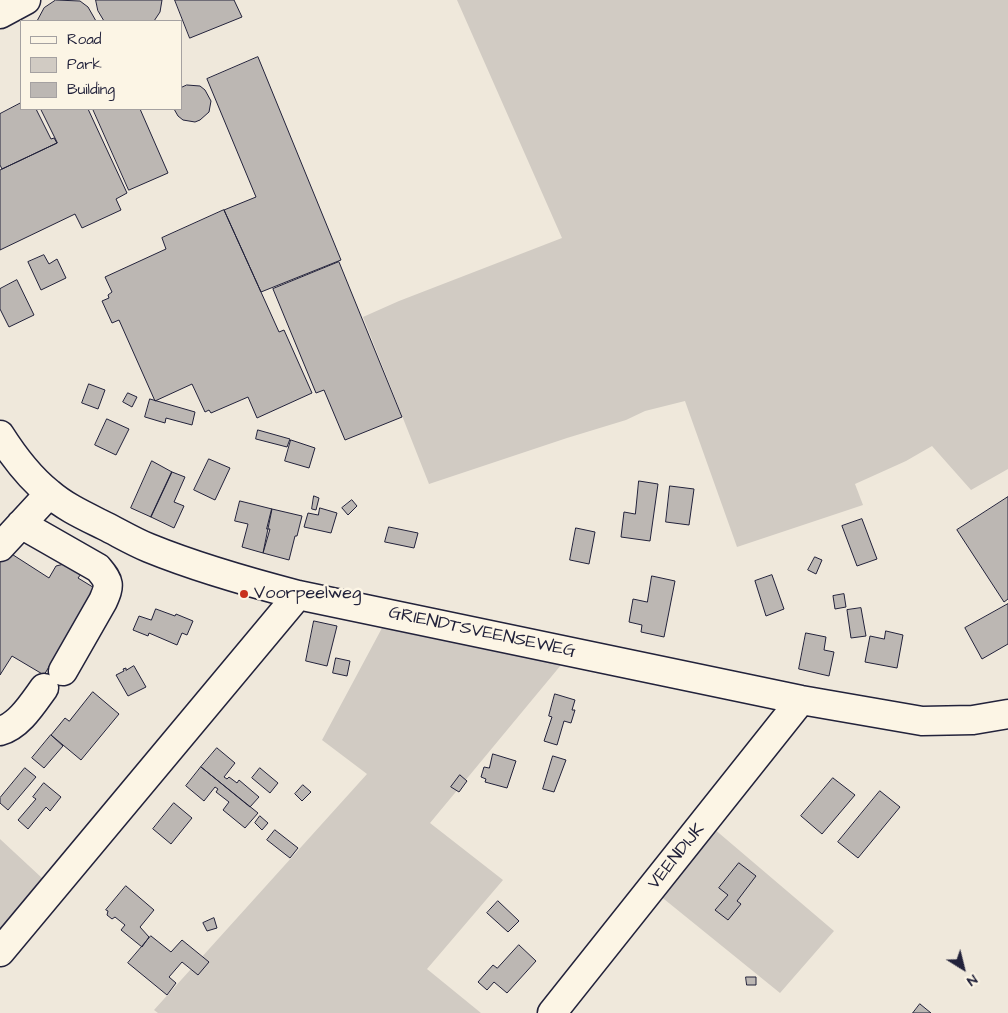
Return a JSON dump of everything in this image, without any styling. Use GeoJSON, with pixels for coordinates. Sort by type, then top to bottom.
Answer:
{"type":"FeatureCollection","features":[{"type":"Feature","properties":{"kind":"street"},"geometry":{"type":"LineString","coordinates":[[0,14],[26,0]]}},
{"type":"Feature","properties":{"kind":"street","name":"GRIENDTSVEENSEWEG"},"geometry":{"type":"LineString","coordinates":[[0,435],[10,452],[28,474],[49,494],[69,508],[148,547],[199,567],[298,595],[801,700],[922,721],[973,720],[1008,714]]}},
{"type":"Feature","properties":{"kind":"street"},"geometry":{"type":"LineString","coordinates":[[0,547],[49,494]]}},
{"type":"Feature","properties":{"kind":"street"},"geometry":{"type":"LineString","coordinates":[[0,731],[5,730],[17,721],[53,680],[103,602],[107,590],[107,579],[98,568],[21,524]]}},
{"type":"Feature","properties":{"kind":"street"},"geometry":{"type":"LineString","coordinates":[[0,952],[298,595]]}},
{"type":"Feature","properties":{"kind":"street","name":"VEENDIJK"},"geometry":{"type":"LineString","coordinates":[[552,1013],[801,700]]}},
{"type":"Feature","properties":{"kind":"green space"},"geometry":{"type":"Polygon","coordinates":[[[457,0],[1008,0],[1008,469],[971,490],[932,446],[906,461],[855,484],[863,505],[737,547],[685,401],[645,411],[626,420],[429,484],[363,317],[399,301],[562,238],[457,0]]]}},
{"type":"Feature","properties":{"kind":"green space"},"geometry":{"type":"Polygon","coordinates":[[[382,628],[561,665],[430,823],[503,880],[427,969],[481,1013],[158,1013],[154,1010],[367,774],[322,740],[382,628]]]}},
{"type":"Feature","properties":{"kind":"green space"},"geometry":{"type":"Polygon","coordinates":[[[713,828],[834,931],[780,993],[659,895],[713,828]]]}},
{"type":"Feature","properties":{"kind":"green space"},"geometry":{"type":"Polygon","coordinates":[[[0,839],[42,878],[0,930],[0,839]]]}},
{"type":"Feature","properties":{"kind":"building"},"geometry":{"type":"Polygon","coordinates":[[[56,0],[80,1],[88,7],[95,20],[38,20],[44,8],[56,0]]]}},
{"type":"Feature","properties":{"kind":"building"},"geometry":{"type":"Polygon","coordinates":[[[96,0],[162,0],[160,12],[155,20],[103,20],[98,11],[96,0]]]}},
{"type":"Feature","properties":{"kind":"building"},"geometry":{"type":"Polygon","coordinates":[[[175,0],[234,0],[242,17],[190,38],[175,0]]]}},
{"type":"Feature","properties":{"kind":"building"},"geometry":{"type":"Polygon","coordinates":[[[258,57],[341,260],[261,292],[224,210],[256,197],[207,79],[258,57]]]}},
{"type":"Feature","properties":{"kind":"building"},"geometry":{"type":"Polygon","coordinates":[[[187,85],[200,86],[205,90],[211,101],[209,112],[200,120],[195,122],[183,120],[175,110],[182,110],[182,88],[187,85]]]}},
{"type":"Feature","properties":{"kind":"building"},"geometry":{"type":"Polygon","coordinates":[[[20,104],[20,110],[36,110],[51,139],[54,138],[57,143],[2,169],[0,165],[0,114],[20,104]]]}},
{"type":"Feature","properties":{"kind":"building"},"geometry":{"type":"Polygon","coordinates":[[[41,110],[88,110],[127,193],[116,199],[121,210],[82,228],[75,214],[0,250],[0,170],[57,143],[41,110]]]}},
{"type":"Feature","properties":{"kind":"building"},"geometry":{"type":"Polygon","coordinates":[[[93,110],[140,110],[168,173],[129,190],[93,110]]]}},
{"type":"Feature","properties":{"kind":"building"},"geometry":{"type":"Polygon","coordinates":[[[224,210],[279,332],[284,330],[312,393],[257,418],[248,397],[211,413],[209,410],[205,412],[192,384],[155,401],[119,320],[112,323],[102,301],[109,298],[108,295],[112,292],[105,277],[166,249],[162,238],[224,210]]]}},
{"type":"Feature","properties":{"kind":"building"},"geometry":{"type":"Polygon","coordinates":[[[44,255],[49,264],[57,259],[66,278],[41,290],[28,262],[44,255]]]}},
{"type":"Feature","properties":{"kind":"building"},"geometry":{"type":"Polygon","coordinates":[[[339,262],[402,417],[345,440],[324,390],[316,393],[273,289],[339,262]]]}},
{"type":"Feature","properties":{"kind":"building"},"geometry":{"type":"Polygon","coordinates":[[[17,280],[34,315],[9,327],[0,309],[0,289],[17,280]]]}},
{"type":"Feature","properties":{"kind":"building"},"geometry":{"type":"Polygon","coordinates":[[[89,384],[105,390],[98,409],[82,403],[89,384]]]}},
{"type":"Feature","properties":{"kind":"building"},"geometry":{"type":"Polygon","coordinates":[[[128,393],[137,397],[132,407],[123,402],[128,393]]]}},
{"type":"Feature","properties":{"kind":"building"},"geometry":{"type":"Polygon","coordinates":[[[150,399],[195,412],[192,425],[166,418],[165,423],[145,417],[150,399]]]}},
{"type":"Feature","properties":{"kind":"building"},"geometry":{"type":"Polygon","coordinates":[[[107,419],[129,429],[116,455],[95,445],[107,419]]]}},
{"type":"Feature","properties":{"kind":"building"},"geometry":{"type":"Polygon","coordinates":[[[258,430],[290,439],[287,447],[256,439],[258,430]]]}},
{"type":"Feature","properties":{"kind":"building"},"geometry":{"type":"Polygon","coordinates":[[[291,440],[315,448],[309,468],[285,461],[291,440]]]}},
{"type":"Feature","properties":{"kind":"building"},"geometry":{"type":"Polygon","coordinates":[[[209,459],[230,468],[215,500],[194,490],[209,459]]]}},
{"type":"Feature","properties":{"kind":"building"},"geometry":{"type":"Polygon","coordinates":[[[152,461],[172,472],[151,517],[131,508],[152,461]]]}},
{"type":"Feature","properties":{"kind":"building"},"geometry":{"type":"Polygon","coordinates":[[[172,472],[185,477],[174,502],[184,506],[174,528],[151,517],[172,472]]]}},
{"type":"Feature","properties":{"kind":"building"},"geometry":{"type":"Polygon","coordinates":[[[639,481],[658,484],[650,541],[621,537],[624,512],[635,514],[639,481]]]}},
{"type":"Feature","properties":{"kind":"building"},"geometry":{"type":"Polygon","coordinates":[[[670,486],[694,489],[689,525],[666,522],[670,486]]]}},
{"type":"Feature","properties":{"kind":"building"},"geometry":{"type":"Polygon","coordinates":[[[314,496],[319,498],[316,510],[312,509],[314,496]]]}},
{"type":"Feature","properties":{"kind":"building"},"geometry":{"type":"Polygon","coordinates":[[[1008,497],[1008,599],[1004,602],[957,530],[1008,497]]]}},
{"type":"Feature","properties":{"kind":"building"},"geometry":{"type":"Polygon","coordinates":[[[352,500],[357,506],[348,515],[342,508],[352,500]]]}},
{"type":"Feature","properties":{"kind":"building"},"geometry":{"type":"Polygon","coordinates":[[[240,501],[272,509],[263,553],[242,547],[248,524],[235,521],[240,501]]]}},
{"type":"Feature","properties":{"kind":"building"},"geometry":{"type":"Polygon","coordinates":[[[320,508],[337,513],[331,533],[304,527],[308,513],[318,515],[320,508]]]}},
{"type":"Feature","properties":{"kind":"building"},"geometry":{"type":"Polygon","coordinates":[[[272,509],[302,516],[289,560],[263,553],[270,529],[267,529],[272,509]]]}},
{"type":"Feature","properties":{"kind":"building"},"geometry":{"type":"Polygon","coordinates":[[[862,519],[877,559],[857,566],[842,526],[862,519]]]}},
{"type":"Feature","properties":{"kind":"building"},"geometry":{"type":"Polygon","coordinates":[[[389,527],[418,533],[414,548],[385,542],[389,527]]]}},
{"type":"Feature","properties":{"kind":"building"},"geometry":{"type":"Polygon","coordinates":[[[576,528],[595,532],[589,564],[570,560],[576,528]]]}},
{"type":"Feature","properties":{"kind":"building"},"geometry":{"type":"Polygon","coordinates":[[[7,551],[49,578],[56,566],[64,564],[81,574],[78,578],[96,589],[44,675],[12,656],[0,675],[0,563],[7,551]]]}},
{"type":"Feature","properties":{"kind":"building"},"geometry":{"type":"Polygon","coordinates":[[[815,557],[822,560],[816,574],[808,570],[815,557]]]}},
{"type":"Feature","properties":{"kind":"building"},"geometry":{"type":"Polygon","coordinates":[[[772,575],[784,609],[766,616],[755,581],[772,575]]]}},
{"type":"Feature","properties":{"kind":"building"},"geometry":{"type":"Polygon","coordinates":[[[652,576],[675,581],[664,637],[641,632],[642,625],[629,622],[633,599],[647,602],[652,576]]]}},
{"type":"Feature","properties":{"kind":"building"},"geometry":{"type":"Polygon","coordinates":[[[844,594],[846,607],[835,609],[833,596],[844,594]]]}},
{"type":"Feature","properties":{"kind":"building"},"geometry":{"type":"Polygon","coordinates":[[[1008,604],[1008,644],[982,659],[965,628],[1008,604]]]}},
{"type":"Feature","properties":{"kind":"building"},"geometry":{"type":"Polygon","coordinates":[[[861,608],[866,636],[851,638],[847,610],[861,608]]]}},
{"type":"Feature","properties":{"kind":"building"},"geometry":{"type":"Polygon","coordinates":[[[156,609],[193,621],[187,635],[182,633],[177,645],[149,633],[148,636],[133,630],[139,616],[151,620],[156,609]]]}},
{"type":"Feature","properties":{"kind":"building"},"geometry":{"type":"Polygon","coordinates":[[[314,621],[337,626],[327,666],[306,661],[314,621]]]}},
{"type":"Feature","properties":{"kind":"building"},"geometry":{"type":"Polygon","coordinates":[[[886,631],[903,635],[897,668],[865,662],[870,636],[884,639],[886,631]]]}},
{"type":"Feature","properties":{"kind":"building"},"geometry":{"type":"Polygon","coordinates":[[[806,633],[826,637],[824,650],[834,652],[829,676],[799,669],[806,633]]]}},
{"type":"Feature","properties":{"kind":"building"},"geometry":{"type":"Polygon","coordinates":[[[336,658],[350,661],[347,676],[333,673],[336,658]]]}},
{"type":"Feature","properties":{"kind":"building"},"geometry":{"type":"Polygon","coordinates":[[[134,666],[146,687],[128,696],[116,675],[124,671],[123,669],[126,668],[126,670],[134,666]]]}},
{"type":"Feature","properties":{"kind":"building"},"geometry":{"type":"Polygon","coordinates":[[[93,692],[119,714],[81,760],[51,735],[65,718],[69,721],[93,692]]]}},
{"type":"Feature","properties":{"kind":"building"},"geometry":{"type":"Polygon","coordinates":[[[555,694],[575,700],[572,710],[575,710],[571,723],[564,721],[557,745],[544,741],[552,717],[549,716],[555,694]]]}},
{"type":"Feature","properties":{"kind":"building"},"geometry":{"type":"Polygon","coordinates":[[[51,735],[63,746],[44,768],[32,758],[51,735]]]}},
{"type":"Feature","properties":{"kind":"building"},"geometry":{"type":"Polygon","coordinates":[[[217,748],[235,763],[224,777],[227,779],[229,777],[237,783],[239,780],[259,797],[250,807],[201,767],[217,748]]]}},
{"type":"Feature","properties":{"kind":"building"},"geometry":{"type":"Polygon","coordinates":[[[493,754],[516,761],[507,788],[485,782],[486,779],[481,777],[484,767],[489,768],[493,754]]]}},
{"type":"Feature","properties":{"kind":"building"},"geometry":{"type":"Polygon","coordinates":[[[553,756],[566,760],[554,792],[543,789],[553,756]]]}},
{"type":"Feature","properties":{"kind":"building"},"geometry":{"type":"Polygon","coordinates":[[[201,767],[258,813],[245,828],[223,810],[229,802],[216,792],[218,789],[215,787],[204,801],[186,786],[201,767]]]}},
{"type":"Feature","properties":{"kind":"building"},"geometry":{"type":"Polygon","coordinates":[[[25,768],[36,777],[8,810],[0,803],[0,798],[25,768]]]}},
{"type":"Feature","properties":{"kind":"building"},"geometry":{"type":"Polygon","coordinates":[[[260,768],[278,783],[270,793],[252,778],[260,768]]]}},
{"type":"Feature","properties":{"kind":"building"},"geometry":{"type":"Polygon","coordinates":[[[460,775],[467,781],[459,792],[451,787],[460,775]]]}},
{"type":"Feature","properties":{"kind":"building"},"geometry":{"type":"Polygon","coordinates":[[[833,778],[855,795],[822,834],[801,816],[833,778]]]}},
{"type":"Feature","properties":{"kind":"building"},"geometry":{"type":"Polygon","coordinates":[[[44,783],[61,797],[50,811],[46,807],[28,829],[18,820],[36,799],[33,797],[44,783]]]}},
{"type":"Feature","properties":{"kind":"building"},"geometry":{"type":"Polygon","coordinates":[[[303,785],[311,792],[302,801],[295,794],[303,785]]]}},
{"type":"Feature","properties":{"kind":"building"},"geometry":{"type":"Polygon","coordinates":[[[880,791],[900,807],[858,858],[838,842],[880,791]]]}},
{"type":"Feature","properties":{"kind":"building"},"geometry":{"type":"Polygon","coordinates":[[[174,803],[192,818],[171,844],[153,829],[174,803]]]}},
{"type":"Feature","properties":{"kind":"building"},"geometry":{"type":"Polygon","coordinates":[[[260,816],[268,823],[262,830],[255,823],[260,816]]]}},
{"type":"Feature","properties":{"kind":"building"},"geometry":{"type":"Polygon","coordinates":[[[275,830],[298,848],[290,858],[267,840],[275,830]]]}},
{"type":"Feature","properties":{"kind":"building"},"geometry":{"type":"Polygon","coordinates":[[[739,863],[756,876],[737,901],[741,904],[728,920],[715,910],[728,895],[719,888],[739,863]]]}},
{"type":"Feature","properties":{"kind":"building"},"geometry":{"type":"Polygon","coordinates":[[[126,886],[154,910],[140,927],[149,937],[142,947],[121,930],[125,925],[115,917],[112,919],[107,915],[108,911],[106,910],[126,886]]]}},
{"type":"Feature","properties":{"kind":"building"},"geometry":{"type":"Polygon","coordinates":[[[498,901],[519,921],[508,932],[487,913],[498,901]]]}},
{"type":"Feature","properties":{"kind":"building"},"geometry":{"type":"Polygon","coordinates":[[[214,918],[217,928],[207,931],[203,923],[214,918]]]}},
{"type":"Feature","properties":{"kind":"building"},"geometry":{"type":"Polygon","coordinates":[[[151,936],[171,952],[182,940],[209,962],[198,975],[182,962],[169,977],[176,983],[167,995],[128,963],[151,936]]]}},
{"type":"Feature","properties":{"kind":"building"},"geometry":{"type":"Polygon","coordinates":[[[519,945],[536,961],[507,993],[494,982],[487,990],[478,982],[493,965],[497,968],[519,945]]]}},
{"type":"Feature","properties":{"kind":"building"},"geometry":{"type":"Polygon","coordinates":[[[746,977],[756,977],[756,985],[747,985],[746,977]]]}},
{"type":"Feature","properties":{"kind":"building"},"geometry":{"type":"Polygon","coordinates":[[[920,1004],[931,1013],[913,1013],[920,1004]]]}},
{"type":"Feature","properties":{"kind":"place","name":"Voorpeelweg"},"geometry":{"type":"Point","coordinates":[244,594]}}]}
